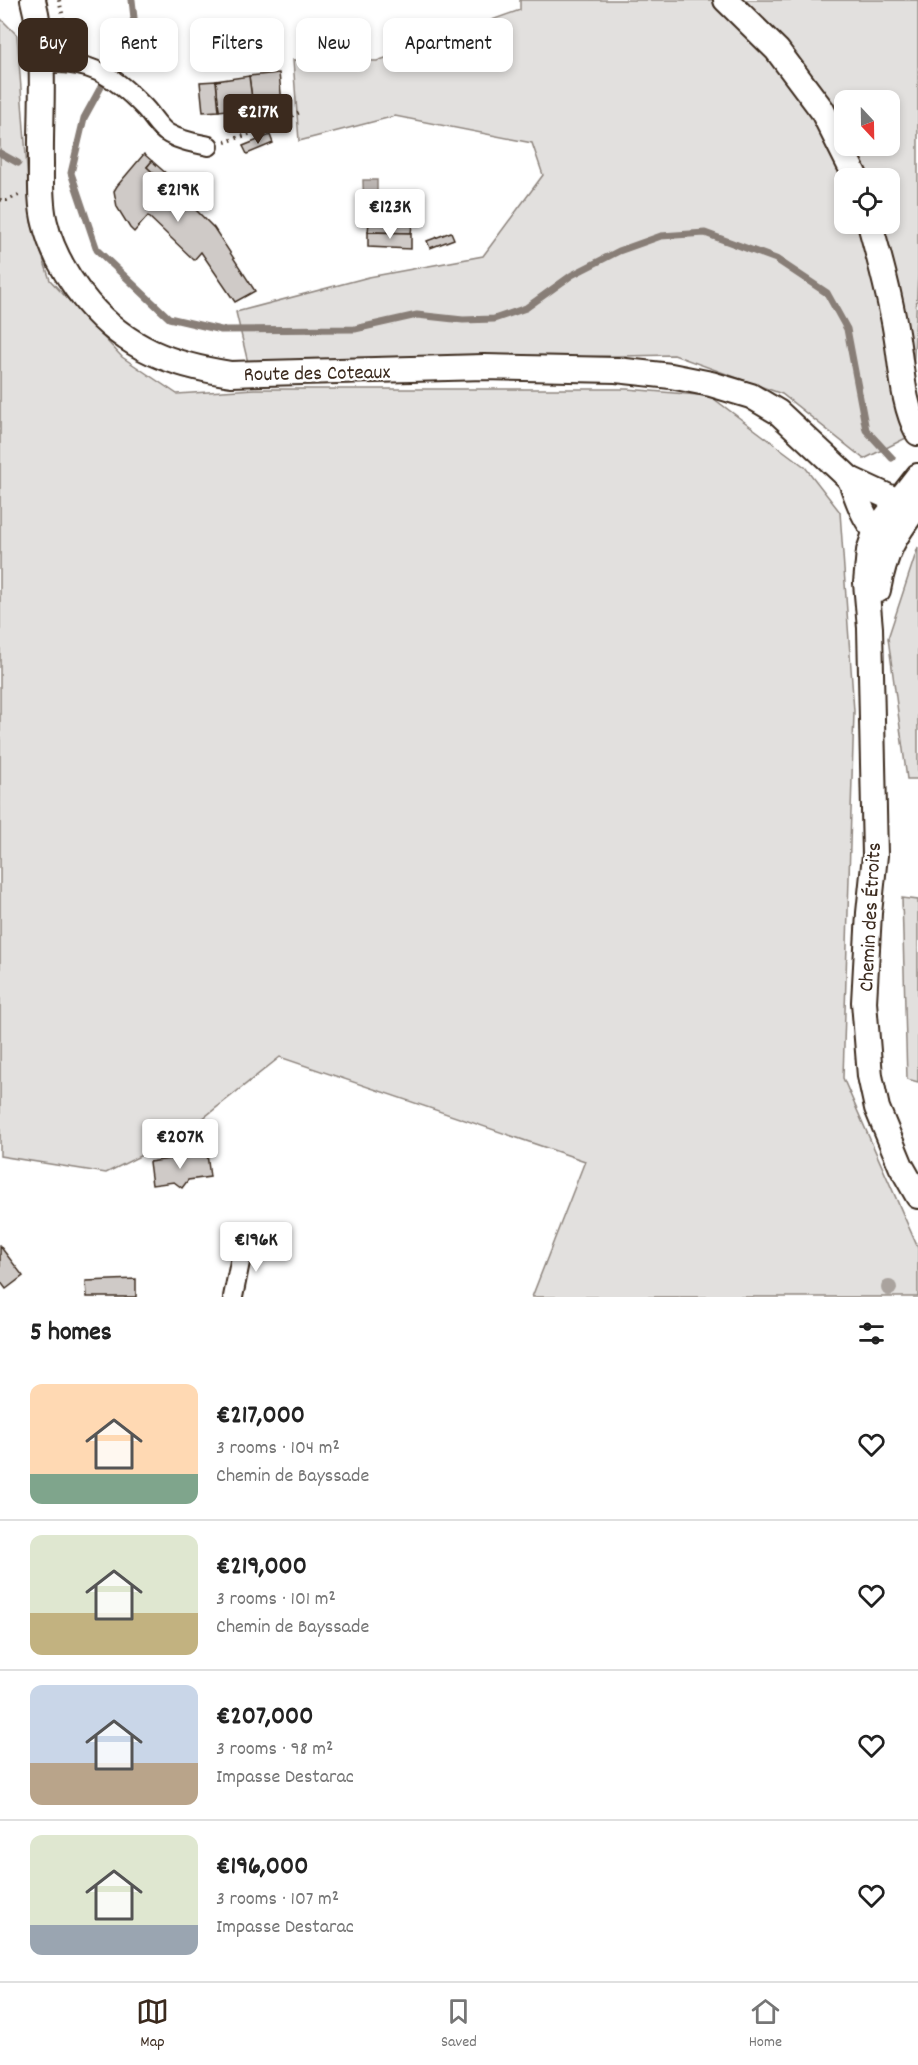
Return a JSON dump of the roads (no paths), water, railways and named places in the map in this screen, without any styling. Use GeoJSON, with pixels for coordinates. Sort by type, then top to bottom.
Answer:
{"type":"FeatureCollection","features":[{"type":"Feature","properties":{"kind":"street","name":"Route des Coteaux"},"geometry":{"type":"LineString","coordinates":[[33,0],[36,18]]}},
{"type":"Feature","properties":{"kind":"street"},"geometry":{"type":"LineString","coordinates":[[726,0],[777,50],[822,110],[851,168]]}},
{"type":"Feature","properties":{"kind":"street"},"geometry":{"type":"LineString","coordinates":[[88,66],[120,84],[166,133],[208,146]]}},
{"type":"Feature","properties":{"kind":"street","name":"Route des Coteaux"},"geometry":{"type":"LineString","coordinates":[[43,72],[41,195],[49,238],[75,287],[103,321],[142,349],[198,369],[231,374],[484,368],[616,370],[671,376],[711,384],[751,396],[778,412],[850,479],[907,504]]}},
{"type":"Feature","properties":{"kind":"street"},"geometry":{"type":"LineString","coordinates":[[873,234],[892,311],[907,402],[912,422],[918,433]]}},
{"type":"Feature","properties":{"kind":"street","name":"Chemin des Étroits"},"geometry":{"type":"LineString","coordinates":[[918,476],[907,504],[876,530],[869,551],[866,583],[870,628],[875,855],[864,1002],[870,1076],[877,1108],[901,1166],[918,1196]]}},
{"type":"Feature","properties":{"kind":"street","name":"Route des Coteaux"},"geometry":{"type":"LineString","coordinates":[[850,479],[865,516],[876,530]]}},
{"type":"Feature","properties":{"kind":"street"},"geometry":{"type":"LineString","coordinates":[[876,530],[901,527],[907,504]]}},
{"type":"Feature","properties":{"kind":"street","name":"Chemin des Étroits"},"geometry":{"type":"LineString","coordinates":[[870,628],[888,550],[901,527]]}},
{"type":"Feature","properties":{"kind":"street"},"geometry":{"type":"LineString","coordinates":[[233,1297],[244,1242]]}},
{"type":"Feature","properties":{"kind":"waterway"},"geometry":{"type":"LineString","coordinates":[[132,0],[134,18],[118,56],[84,118],[71,173],[97,250],[169,318],[221,330],[355,329],[417,315],[463,320],[494,319],[526,308],[572,275],[619,251],[661,236],[705,233],[776,259],[827,293],[847,329],[866,430],[892,458]]}},
{"type":"Feature","properties":{"kind":"waterway"},"geometry":{"type":"LineString","coordinates":[[0,153],[18,163]]}}]}
